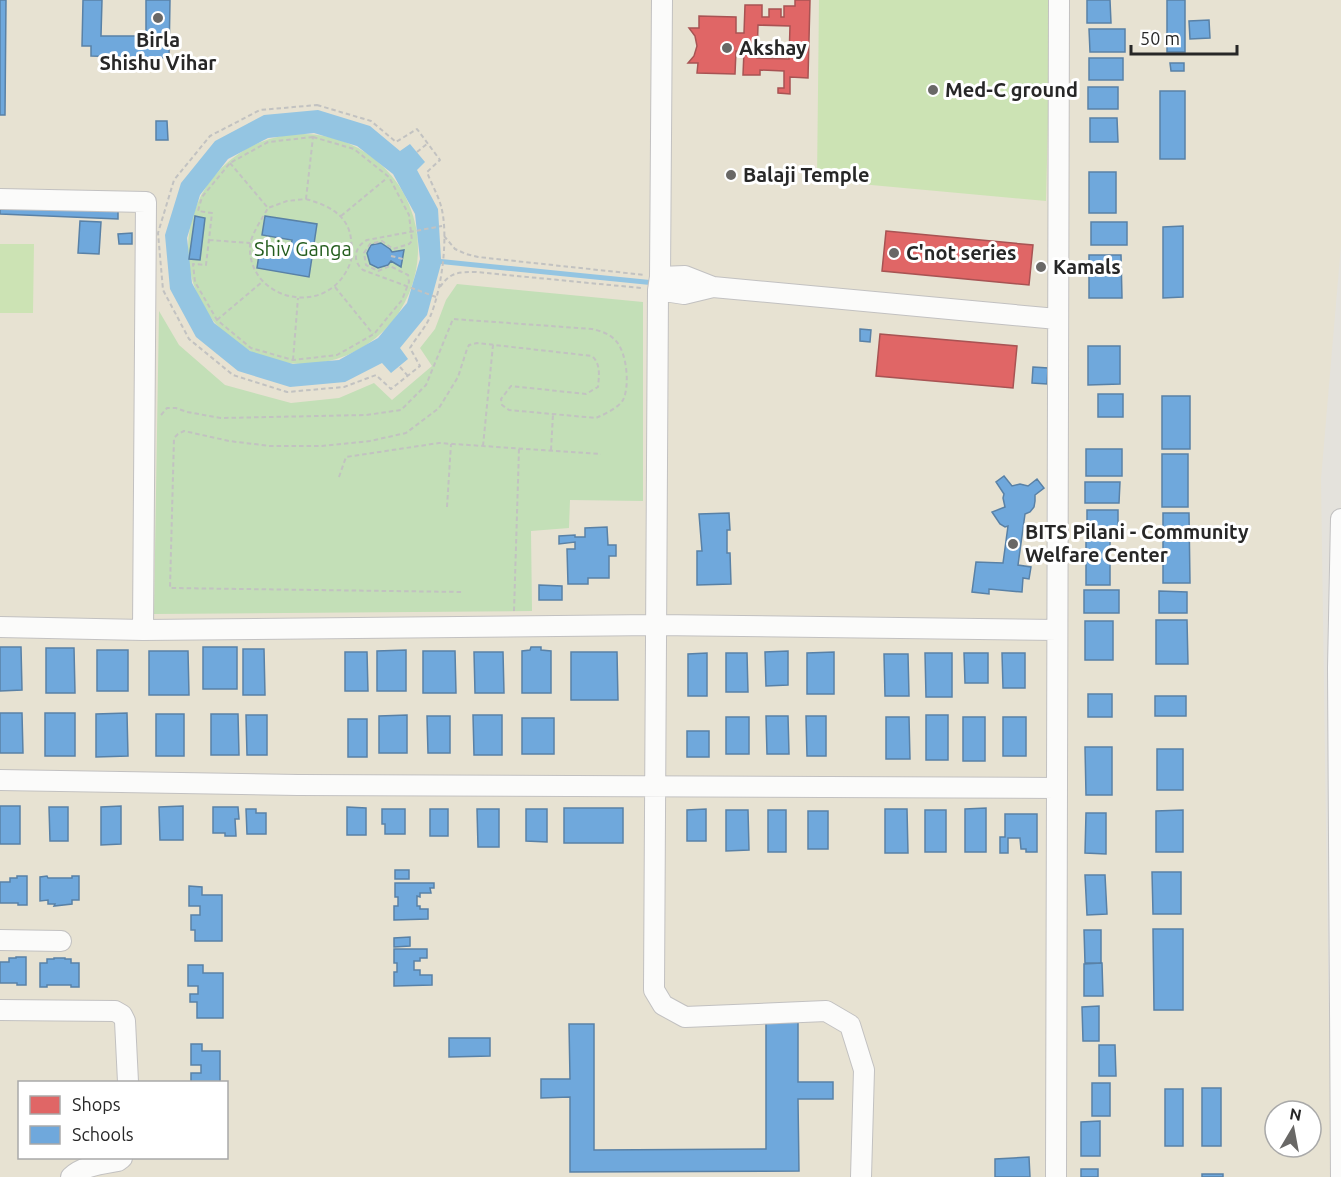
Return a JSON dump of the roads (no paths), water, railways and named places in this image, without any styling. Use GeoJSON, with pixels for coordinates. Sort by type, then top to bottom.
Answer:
{"type":"FeatureCollection","features":[{"type":"Feature","properties":{"kind":"street"},"geometry":{"type":"LineString","coordinates":[[662,0],[654,990],[663,1005],[685,1017],[826,1011],[850,1025],[864,1070],[861,1177]]}},
{"type":"Feature","properties":{"kind":"street"},"geometry":{"type":"LineString","coordinates":[[1056,1177],[1059,0]]}},
{"type":"Feature","properties":{"kind":"street"},"geometry":{"type":"LineString","coordinates":[[0,199],[146,202],[142,630]]}},
{"type":"Feature","properties":{"kind":"street"},"geometry":{"type":"LineString","coordinates":[[659,283],[685,276],[713,287],[1058,319]]}},
{"type":"Feature","properties":{"kind":"street"},"geometry":{"type":"LineString","coordinates":[[1341,519],[1338,668],[1341,1177]]}},
{"type":"Feature","properties":{"kind":"street"},"geometry":{"type":"LineString","coordinates":[[0,627],[142,630],[656,625],[1057,630]]}},
{"type":"Feature","properties":{"kind":"street"},"geometry":{"type":"LineString","coordinates":[[0,780],[298,786],[1057,788]]}},
{"type":"Feature","properties":{"kind":"street"},"geometry":{"type":"LineString","coordinates":[[0,940],[61,941]]}},
{"type":"Feature","properties":{"kind":"street"},"geometry":{"type":"LineString","coordinates":[[0,1010],[115,1011],[122,1015],[125,1021],[128,1081]]}},
{"type":"Feature","properties":{"kind":"street"},"geometry":{"type":"LineString","coordinates":[[71,1177],[84,1169],[121,1159]]}},
{"type":"Feature","properties":{"kind":"water"},"geometry":{"type":"Polygon","coordinates":[[[318,110],[370,126],[400,151],[410,144],[425,162],[417,170],[438,209],[441,259],[650,280],[650,285],[441,264],[427,315],[400,348],[408,359],[391,373],[382,363],[345,382],[290,387],[238,371],[196,337],[170,289],[165,235],[181,183],[215,141],[264,115],[318,110]],[[314,133],[268,138],[228,159],[200,195],[187,238],[192,283],[214,323],[250,351],[293,364],[339,360],[378,338],[407,303],[420,259],[415,214],[393,174],[357,146],[314,133]]]}},
{"type":"Feature","properties":{"kind":"place","name":"Birla Shishu Vihar"},"geometry":{"type":"Point","coordinates":[158,18]}},
{"type":"Feature","properties":{"kind":"place","name":"Akshay"},"geometry":{"type":"Point","coordinates":[727,48]}},
{"type":"Feature","properties":{"kind":"place","name":"Med-C ground"},"geometry":{"type":"Point","coordinates":[933,90]}},
{"type":"Feature","properties":{"kind":"place","name":"Balaji Temple"},"geometry":{"type":"Point","coordinates":[731,175]}},
{"type":"Feature","properties":{"kind":"place","name":"C'not series"},"geometry":{"type":"Point","coordinates":[894,253]}},
{"type":"Feature","properties":{"kind":"place","name":"Kamals"},"geometry":{"type":"Point","coordinates":[1041,267]}},
{"type":"Feature","properties":{"kind":"place","name":"BITS Pilani - Community Welfare Center"},"geometry":{"type":"Point","coordinates":[1013,544]}},
{"type":"Feature","properties":{"kind":"park label","name":"Shiv Ganga"},"geometry":{"type":"Point","coordinates":[303,249]}}]}
